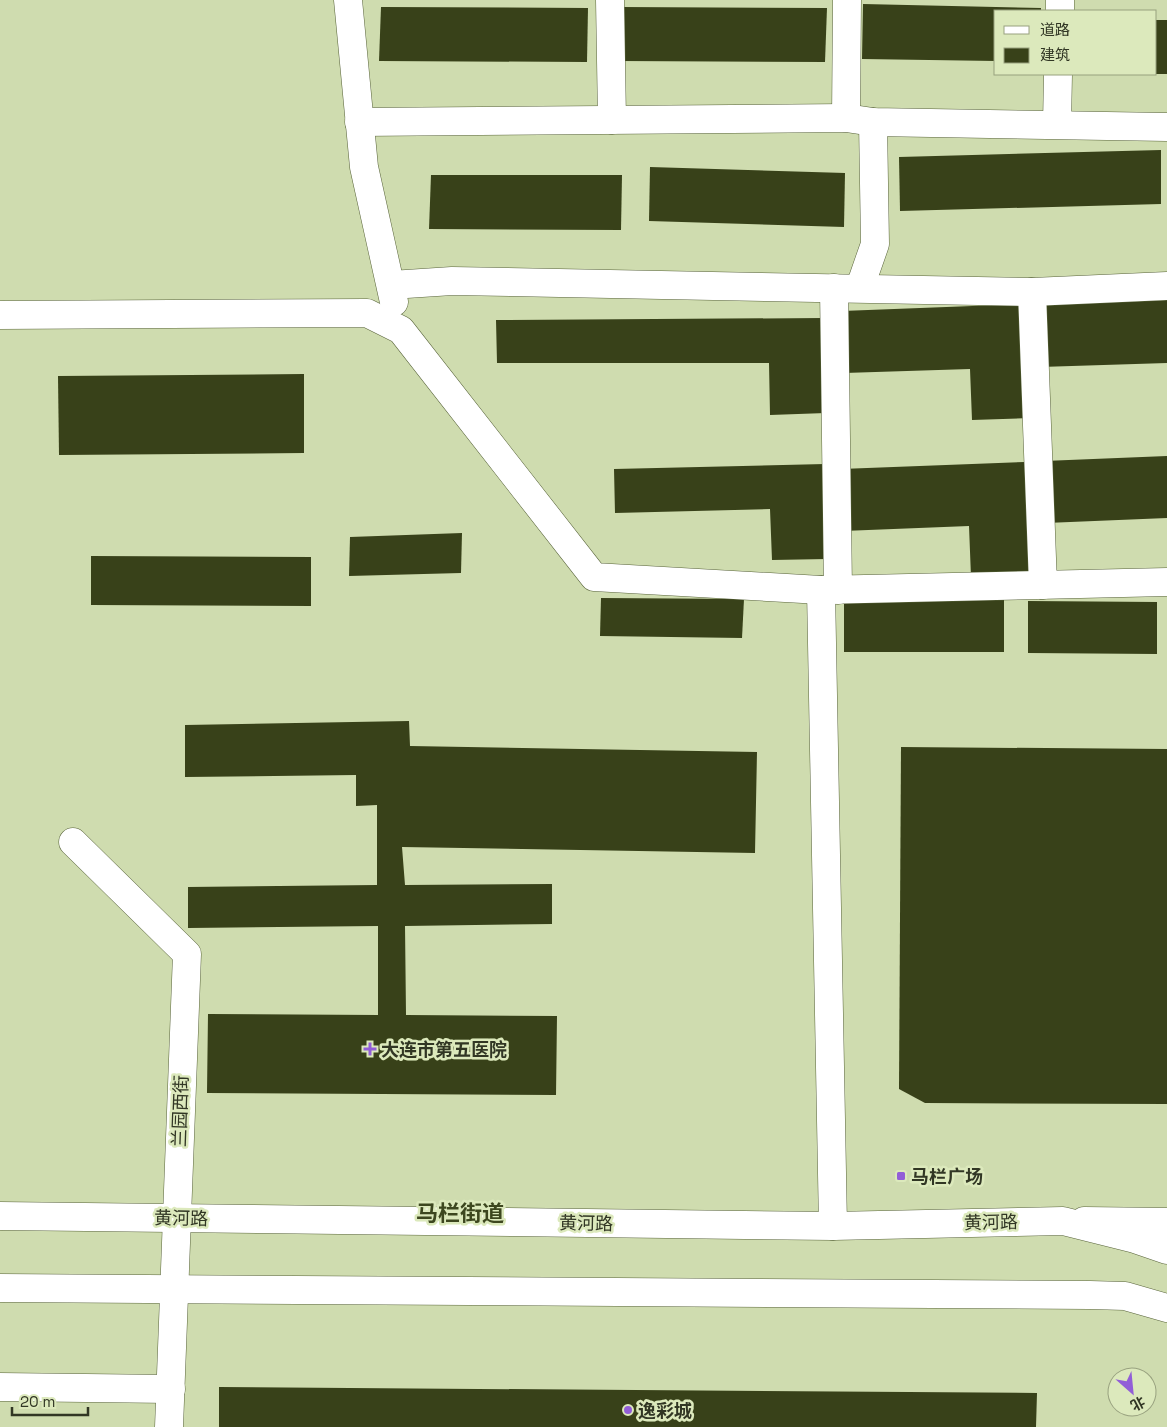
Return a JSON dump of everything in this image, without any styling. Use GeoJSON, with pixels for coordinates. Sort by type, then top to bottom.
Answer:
{"type":"FeatureCollection","features":[{"type":"Feature","properties":{"kind":"street"},"geometry":{"type":"LineString","coordinates":[[348,0],[364,167],[401,330]]}},
{"type":"Feature","properties":{"kind":"street"},"geometry":{"type":"LineString","coordinates":[[610,0],[612,120]]}},
{"type":"Feature","properties":{"kind":"street"},"geometry":{"type":"LineString","coordinates":[[846,118],[847,0]]}},
{"type":"Feature","properties":{"kind":"street"},"geometry":{"type":"LineString","coordinates":[[1057,124],[1058,75]]}},
{"type":"Feature","properties":{"kind":"street"},"geometry":{"type":"LineString","coordinates":[[359,122],[846,118],[873,122],[1167,127]]}},
{"type":"Feature","properties":{"kind":"street"},"geometry":{"type":"LineString","coordinates":[[833,1226],[829,590],[847,288],[875,244],[873,122]]}},
{"type":"Feature","properties":{"kind":"street"},"geometry":{"type":"LineString","coordinates":[[391,285],[452,281],[1032,292],[1167,286]]}},
{"type":"Feature","properties":{"kind":"street"},"geometry":{"type":"LineString","coordinates":[[1032,292],[1042,585]]}},
{"type":"Feature","properties":{"kind":"street"},"geometry":{"type":"LineString","coordinates":[[0,315],[367,313],[401,330],[594,577],[829,590],[1167,582]]}},
{"type":"Feature","properties":{"kind":"street","name":"兰园西街"},"geometry":{"type":"LineString","coordinates":[[73,842],[187,954],[172,1289],[169,1427]]}},
{"type":"Feature","properties":{"kind":"street","name":"黄河路"},"geometry":{"type":"LineString","coordinates":[[0,1216],[833,1226],[1063,1221],[1135,1239],[1167,1250]]}},
{"type":"Feature","properties":{"kind":"street"},"geometry":{"type":"LineString","coordinates":[[1063,1221],[1167,1222]]}},
{"type":"Feature","properties":{"kind":"street"},"geometry":{"type":"LineString","coordinates":[[0,1288],[1090,1295],[1125,1296],[1167,1308]]}},
{"type":"Feature","properties":{"kind":"street"},"geometry":{"type":"LineString","coordinates":[[0,1387],[171,1389]]}},
{"type":"Feature","properties":{"kind":"building"},"geometry":{"type":"Polygon","coordinates":[[[863,4],[1041,8],[1041,10],[994,10],[994,61],[862,59],[863,4]]]}},
{"type":"Feature","properties":{"kind":"building"},"geometry":{"type":"Polygon","coordinates":[[[381,7],[588,8],[587,62],[379,61],[381,7]]]}},
{"type":"Feature","properties":{"kind":"building"},"geometry":{"type":"Polygon","coordinates":[[[620,7],[827,8],[825,62],[619,61],[620,7]]]}},
{"type":"Feature","properties":{"kind":"building"},"geometry":{"type":"Polygon","coordinates":[[[1157,20],[1167,20],[1167,74],[1157,74],[1157,20]]]}},
{"type":"Feature","properties":{"kind":"building"},"geometry":{"type":"Polygon","coordinates":[[[1161,150],[1161,204],[900,211],[899,157],[1161,150]]]}},
{"type":"Feature","properties":{"kind":"building"},"geometry":{"type":"Polygon","coordinates":[[[650,167],[845,173],[844,227],[649,221],[650,167]]]}},
{"type":"Feature","properties":{"kind":"building"},"geometry":{"type":"Polygon","coordinates":[[[431,175],[622,175],[621,230],[429,229],[431,175]]]}},
{"type":"Feature","properties":{"kind":"building"},"geometry":{"type":"Polygon","coordinates":[[[1167,300],[1167,363],[1040,367],[1038,305],[1167,300]]]}},
{"type":"Feature","properties":{"kind":"building"},"geometry":{"type":"Polygon","coordinates":[[[1026,304],[1030,418],[972,420],[970,369],[844,373],[842,311],[1026,304]]]}},
{"type":"Feature","properties":{"kind":"building"},"geometry":{"type":"Polygon","coordinates":[[[824,318],[826,413],[770,415],[769,363],[497,363],[496,320],[824,318]]]}},
{"type":"Feature","properties":{"kind":"building"},"geometry":{"type":"Polygon","coordinates":[[[304,374],[304,453],[59,455],[58,376],[304,374]]]}},
{"type":"Feature","properties":{"kind":"building"},"geometry":{"type":"Polygon","coordinates":[[[1167,456],[1167,518],[1046,523],[1044,461],[1167,456]]]}},
{"type":"Feature","properties":{"kind":"building"},"geometry":{"type":"Polygon","coordinates":[[[1025,462],[1029,575],[971,577],[969,526],[843,531],[841,469],[1025,462]]]}},
{"type":"Feature","properties":{"kind":"building"},"geometry":{"type":"Polygon","coordinates":[[[825,464],[827,559],[772,560],[770,509],[615,513],[614,469],[825,464]]]}},
{"type":"Feature","properties":{"kind":"building"},"geometry":{"type":"Polygon","coordinates":[[[462,533],[461,573],[349,576],[350,537],[462,533]]]}},
{"type":"Feature","properties":{"kind":"building"},"geometry":{"type":"Polygon","coordinates":[[[91,556],[311,557],[311,606],[91,605],[91,556]]]}},
{"type":"Feature","properties":{"kind":"building"},"geometry":{"type":"Polygon","coordinates":[[[601,598],[744,599],[742,638],[600,636],[601,598]]]}},
{"type":"Feature","properties":{"kind":"building"},"geometry":{"type":"Polygon","coordinates":[[[844,600],[1004,600],[1004,652],[844,652],[844,600]]]}},
{"type":"Feature","properties":{"kind":"building"},"geometry":{"type":"Polygon","coordinates":[[[1028,601],[1157,602],[1157,654],[1028,653],[1028,601]]]}},
{"type":"Feature","properties":{"kind":"building"},"geometry":{"type":"Polygon","coordinates":[[[409,721],[410,746],[757,752],[755,853],[402,847],[405,885],[552,884],[552,924],[405,926],[406,1015],[557,1016],[556,1095],[207,1093],[208,1014],[378,1015],[378,926],[188,928],[188,887],[377,885],[377,805],[356,806],[356,775],[185,777],[185,725],[409,721]]]}},
{"type":"Feature","properties":{"kind":"building"},"geometry":{"type":"Polygon","coordinates":[[[901,747],[1167,749],[1167,1104],[925,1103],[899,1089],[901,747]]]}},
{"type":"Feature","properties":{"kind":"building","name":"逸彩城"},"geometry":{"type":"Polygon","coordinates":[[[219,1387],[1037,1393],[1036,1427],[219,1427],[219,1387]]]}},
{"type":"Feature","properties":{"kind":"place","name":"大连市第五医院"},"geometry":{"type":"Point","coordinates":[370,1049]}},
{"type":"Feature","properties":{"kind":"place","name":"马栏广场"},"geometry":{"type":"Point","coordinates":[901,1176]}},
{"type":"Feature","properties":{"kind":"place","name":"逸彩城"},"geometry":{"type":"Point","coordinates":[628,1410]}},
{"type":"Feature","properties":{"kind":"district","name":"马栏街道"},"geometry":{"type":"Point","coordinates":[460,1213]}}]}
